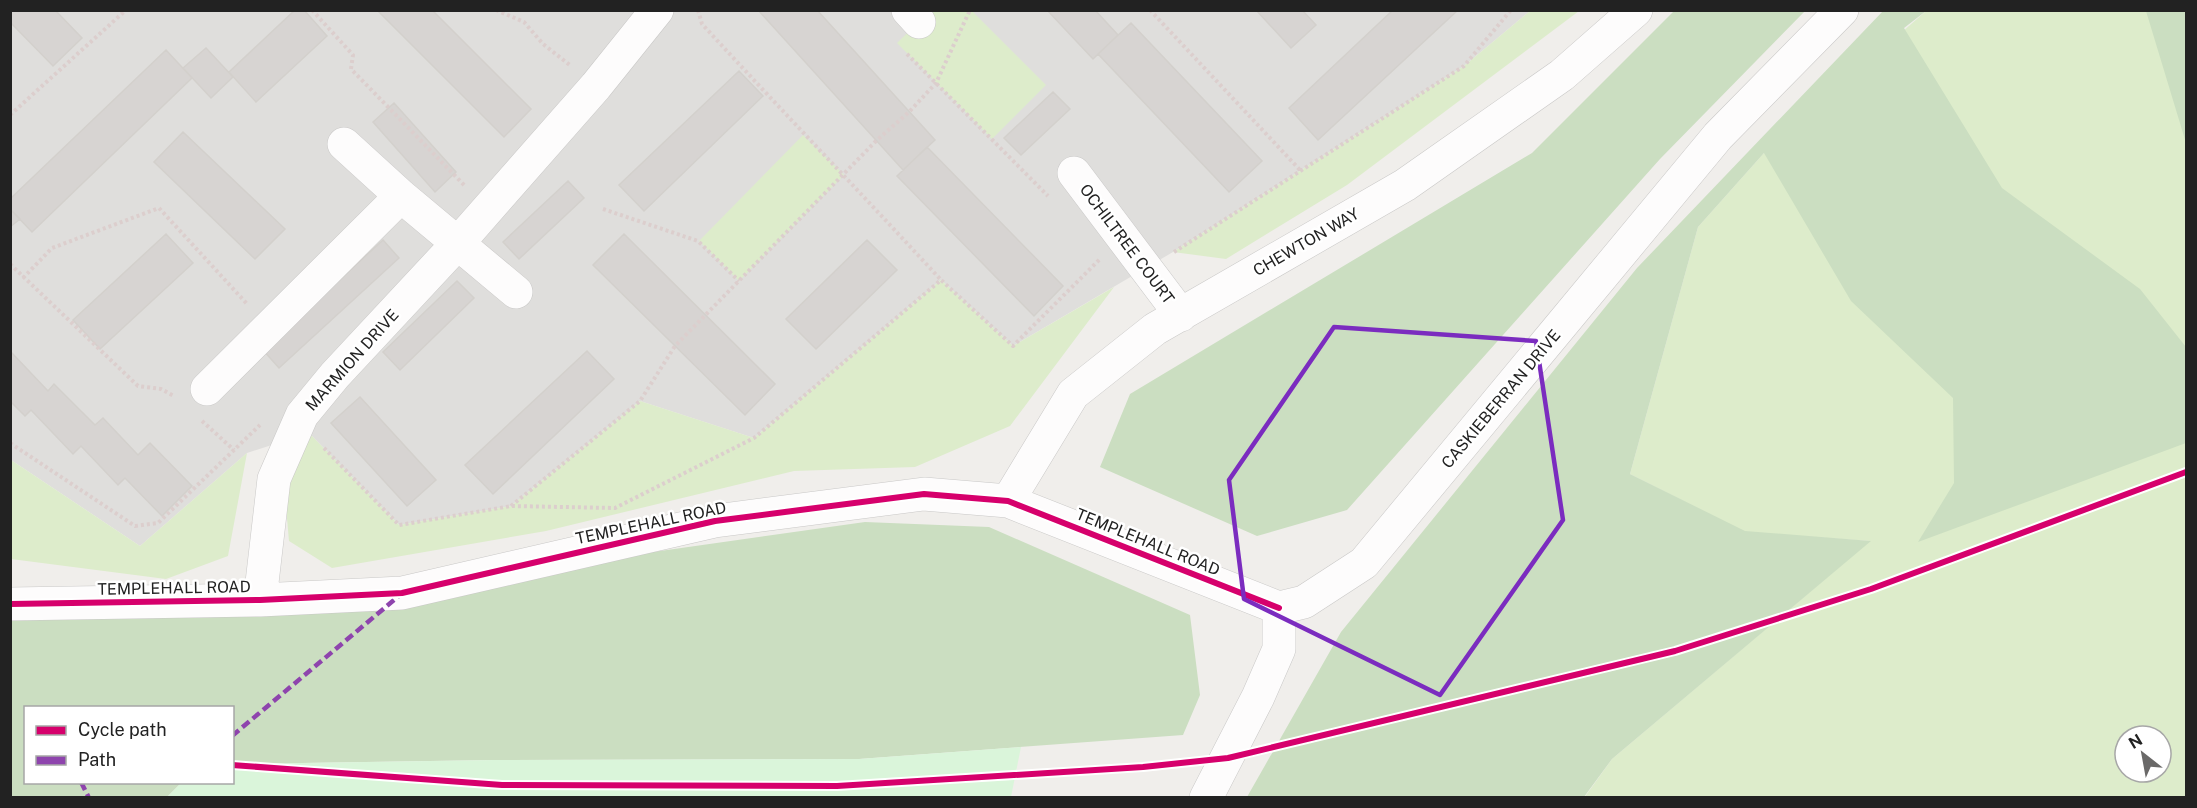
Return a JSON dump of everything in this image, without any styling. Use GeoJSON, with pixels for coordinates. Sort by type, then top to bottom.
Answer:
{"type":"FeatureCollection","features":[{"type":"Feature","properties":{"kind":"street","name":"MARMION DRIVE"},"geometry":{"type":"LineString","coordinates":[[260,600],[274,479],[302,415],[335,375],[458,243],[596,86],[657,10]]}},
{"type":"Feature","properties":{"kind":"street","name":"CHEWTON WAY"},"geometry":{"type":"LineString","coordinates":[[1008,501],[1073,394],[1155,329],[1406,185],[1562,75],[1636,10]]}},
{"type":"Feature","properties":{"kind":"street","name":"CASKIEBERRAN DRIVE"},"geometry":{"type":"LineString","coordinates":[[1279,608],[1304,602],[1364,563],[1718,136],[1842,10]]}},
{"type":"Feature","properties":{"kind":"street"},"geometry":{"type":"LineString","coordinates":[[344,144],[401,196],[516,292]]}},
{"type":"Feature","properties":{"kind":"street","name":"OCHILTREE COURT"},"geometry":{"type":"LineString","coordinates":[[1074,173],[1181,315]]}},
{"type":"Feature","properties":{"kind":"street"},"geometry":{"type":"LineString","coordinates":[[194,401],[401,196]]}},
{"type":"Feature","properties":{"kind":"street","name":"TEMPLEHALL ROAD"},"geometry":{"type":"LineString","coordinates":[[10,604],[260,600],[402,593],[715,521],[924,494],[1008,501],[1279,608]]}},
{"type":"Feature","properties":{"kind":"street"},"geometry":{"type":"LineString","coordinates":[[1206,798],[1258,697],[1279,649],[1279,608]]}},
{"type":"Feature","properties":{"kind":"path"},"geometry":{"type":"LineString","coordinates":[[10,115],[126,10]]}},
{"type":"Feature","properties":{"kind":"path"},"geometry":{"type":"LineString","coordinates":[[312,10],[353,55],[351,69],[488,209]]}},
{"type":"Feature","properties":{"kind":"path"},"geometry":{"type":"LineString","coordinates":[[496,10],[524,22],[543,44],[596,86]]}},
{"type":"Feature","properties":{"kind":"path"},"geometry":{"type":"LineString","coordinates":[[698,10],[702,24],[803,135],[844,175],[941,280],[1013,346],[1122,237],[1173,252],[1464,66],[1511,10]]}},
{"type":"Feature","properties":{"kind":"path"},"geometry":{"type":"LineString","coordinates":[[511,506],[640,401],[675,346],[936,83],[970,10]]}},
{"type":"Feature","properties":{"kind":"path"},"geometry":{"type":"LineString","coordinates":[[1150,10],[1300,170]]}},
{"type":"Feature","properties":{"kind":"path"},"geometry":{"type":"LineString","coordinates":[[913,16],[897,44],[1048,196]]}},
{"type":"Feature","properties":{"kind":"path"},"geometry":{"type":"LineString","coordinates":[[23,278],[52,248],[159,208],[269,327]]}},
{"type":"Feature","properties":{"kind":"path"},"geometry":{"type":"LineString","coordinates":[[603,209],[699,241],[739,281]]}},
{"type":"Feature","properties":{"kind":"path"},"geometry":{"type":"LineString","coordinates":[[10,264],[138,386],[161,389],[194,401],[234,450]]}},
{"type":"Feature","properties":{"kind":"path"},"geometry":{"type":"LineString","coordinates":[[302,415],[309,433],[399,525],[511,506],[615,508],[754,438],[941,280]]}},
{"type":"Feature","properties":{"kind":"path"},"geometry":{"type":"LineString","coordinates":[[10,443],[135,526],[158,523],[266,419]]}},
{"type":"Feature","properties":{"kind":"highlighted area"},"geometry":{"type":"Polygon","coordinates":[[[1334,327],[1536,341],[1563,520],[1440,695],[1244,599],[1229,480],[1334,327]]]}},
{"type":"Feature","properties":{"kind":"shaded area"},"geometry":{"type":"Polygon","coordinates":[[[10,11],[1530,11],[1464,66],[1173,252],[1013,346],[941,280],[754,438],[640,401],[511,506],[399,525],[309,433],[247,453],[140,546],[11,460],[10,11]]]}},
{"type":"Feature","properties":{"kind":"green space"},"geometry":{"type":"Polygon","coordinates":[[[1675,10],[1805,11],[1660,159],[1347,510],[1257,536],[1100,467],[1130,394],[1532,153],[1675,10]]]}},
{"type":"Feature","properties":{"kind":"green space"},"geometry":{"type":"Polygon","coordinates":[[[930,11],[972,11],[1046,85],[992,139],[897,43],[930,11]]]}},
{"type":"Feature","properties":{"kind":"green space"},"geometry":{"type":"Polygon","coordinates":[[[1530,11],[1579,11],[1347,185],[1226,259],[1173,252],[1464,66],[1530,11]]]}},
{"type":"Feature","properties":{"kind":"green space"},"geometry":{"type":"Polygon","coordinates":[[[1883,11],[1926,11],[1904,28],[2002,188],[2140,289],[2186,347],[2186,443],[1918,542],[1954,483],[1953,398],[1851,301],[1764,153],[1698,227],[1630,474],[1745,531],[1871,541],[1612,759],[1584,797],[1247,797],[1341,632],[1637,268],[1883,11]]]}},
{"type":"Feature","properties":{"kind":"green space"},"geometry":{"type":"Polygon","coordinates":[[[1926,11],[2186,11],[2186,797],[1584,798],[1612,759],[1870,541],[1745,532],[1630,474],[1698,227],[1764,153],[1926,11]]]}},
{"type":"Feature","properties":{"kind":"green space"},"geometry":{"type":"Polygon","coordinates":[[[2146,11],[2186,11],[2186,143],[2146,11]]]}},
{"type":"Feature","properties":{"kind":"green space"},"geometry":{"type":"Polygon","coordinates":[[[803,135],[844,175],[739,281],[699,241],[803,135]]]}},
{"type":"Feature","properties":{"kind":"green space"},"geometry":{"type":"Polygon","coordinates":[[[941,280],[1013,346],[1114,287],[1010,426],[915,467],[794,471],[546,531],[332,568],[289,541],[284,484],[309,433],[399,525],[511,506],[640,401],[754,438],[941,280]]]}},
{"type":"Feature","properties":{"kind":"green space"},"geometry":{"type":"Polygon","coordinates":[[[247,453],[228,556],[166,579],[11,559],[11,460],[140,546],[247,453]]]}},
{"type":"Feature","properties":{"kind":"green space"},"geometry":{"type":"Polygon","coordinates":[[[865,522],[989,527],[1190,615],[1200,695],[1183,735],[859,759],[494,760],[234,764],[234,706],[24,706],[24,784],[180,784],[167,797],[11,797],[10,604],[260,600],[639,554],[865,522]]]}},
{"type":"Feature","properties":{"kind":"green space"},"geometry":{"type":"Polygon","coordinates":[[[1021,747],[1011,797],[167,797],[180,784],[234,784],[234,764],[494,760],[859,759],[1021,747]]]}},
{"type":"Feature","properties":{"kind":"building"},"geometry":{"type":"Polygon","coordinates":[[[10,10],[55,10],[82,38],[53,66],[10,22],[10,10]]]}},
{"type":"Feature","properties":{"kind":"building"},"geometry":{"type":"Polygon","coordinates":[[[295,10],[304,10],[327,36],[256,102],[229,72],[295,10]]]}},
{"type":"Feature","properties":{"kind":"building"},"geometry":{"type":"Polygon","coordinates":[[[377,10],[432,10],[531,109],[504,137],[377,10]]]}},
{"type":"Feature","properties":{"kind":"building"},"geometry":{"type":"Polygon","coordinates":[[[758,10],[817,10],[935,140],[903,170],[758,10]]]}},
{"type":"Feature","properties":{"kind":"building"},"geometry":{"type":"Polygon","coordinates":[[[1047,10],[1095,10],[1118,35],[1093,59],[1047,10]]]}},
{"type":"Feature","properties":{"kind":"building"},"geometry":{"type":"Polygon","coordinates":[[[1256,10],[1302,10],[1316,25],[1291,48],[1256,10]]]}},
{"type":"Feature","properties":{"kind":"building"},"geometry":{"type":"Polygon","coordinates":[[[1393,10],[1458,10],[1318,140],[1289,108],[1393,10]]]}},
{"type":"Feature","properties":{"kind":"building"},"geometry":{"type":"Polygon","coordinates":[[[1131,23],[1262,161],[1229,192],[1098,54],[1131,23]]]}},
{"type":"Feature","properties":{"kind":"building"},"geometry":{"type":"Polygon","coordinates":[[[206,48],[233,77],[211,98],[183,68],[206,48]]]}},
{"type":"Feature","properties":{"kind":"building"},"geometry":{"type":"Polygon","coordinates":[[[166,50],[192,78],[32,232],[10,209],[10,199],[166,50]]]}},
{"type":"Feature","properties":{"kind":"building"},"geometry":{"type":"Polygon","coordinates":[[[739,71],[763,96],[644,211],[619,185],[739,71]]]}},
{"type":"Feature","properties":{"kind":"building"},"geometry":{"type":"Polygon","coordinates":[[[1053,92],[1070,109],[1021,155],[1004,138],[1053,92]]]}},
{"type":"Feature","properties":{"kind":"building"},"geometry":{"type":"Polygon","coordinates":[[[394,103],[456,172],[435,192],[373,122],[394,103]]]}},
{"type":"Feature","properties":{"kind":"building"},"geometry":{"type":"Polygon","coordinates":[[[183,132],[285,229],[255,259],[154,162],[183,132]]]}},
{"type":"Feature","properties":{"kind":"building"},"geometry":{"type":"Polygon","coordinates":[[[927,147],[1063,286],[1034,316],[897,176],[927,147]]]}},
{"type":"Feature","properties":{"kind":"building"},"geometry":{"type":"Polygon","coordinates":[[[568,181],[584,198],[519,259],[503,242],[568,181]]]}},
{"type":"Feature","properties":{"kind":"building"},"geometry":{"type":"Polygon","coordinates":[[[10,209],[20,219],[10,227],[10,209]]]}},
{"type":"Feature","properties":{"kind":"building"},"geometry":{"type":"Polygon","coordinates":[[[166,234],[193,263],[100,349],[73,320],[166,234]]]}},
{"type":"Feature","properties":{"kind":"building"},"geometry":{"type":"Polygon","coordinates":[[[624,234],[775,384],[745,415],[593,265],[624,234]]]}},
{"type":"Feature","properties":{"kind":"building"},"geometry":{"type":"Polygon","coordinates":[[[383,240],[399,258],[279,368],[263,350],[383,240]]]}},
{"type":"Feature","properties":{"kind":"building"},"geometry":{"type":"Polygon","coordinates":[[[867,240],[897,270],[816,349],[786,319],[867,240]]]}},
{"type":"Feature","properties":{"kind":"building"},"geometry":{"type":"Polygon","coordinates":[[[457,281],[474,298],[400,370],[383,352],[457,281]]]}},
{"type":"Feature","properties":{"kind":"building"},"geometry":{"type":"Polygon","coordinates":[[[587,351],[614,379],[493,494],[465,465],[587,351]]]}},
{"type":"Feature","properties":{"kind":"building"},"geometry":{"type":"Polygon","coordinates":[[[11,352],[48,391],[54,384],[95,425],[103,418],[138,455],[150,443],[192,486],[162,516],[125,478],[118,485],[81,446],[73,454],[31,410],[25,416],[10,401],[11,352]]]}},
{"type":"Feature","properties":{"kind":"building"},"geometry":{"type":"Polygon","coordinates":[[[360,397],[436,480],[407,506],[331,423],[360,397]]]}},
{"type":"Feature","properties":{"kind":"marked path"},"geometry":{"type":"LineString","coordinates":[[234,734],[400,595]]}},
{"type":"Feature","properties":{"kind":"marked path"},"geometry":{"type":"LineString","coordinates":[[82,784],[89,798]]}},
{"type":"Feature","properties":{"kind":"cycle path"},"geometry":{"type":"LineString","coordinates":[[234,765],[502,785],[837,786],[1143,767],[1228,758],[1675,651],[1871,589],[2186,472]]}},
{"type":"Feature","properties":{"kind":"cycle path"},"geometry":{"type":"LineString","coordinates":[[10,604],[260,600],[402,593],[715,521],[924,494],[1008,501],[1279,608]]}}]}
